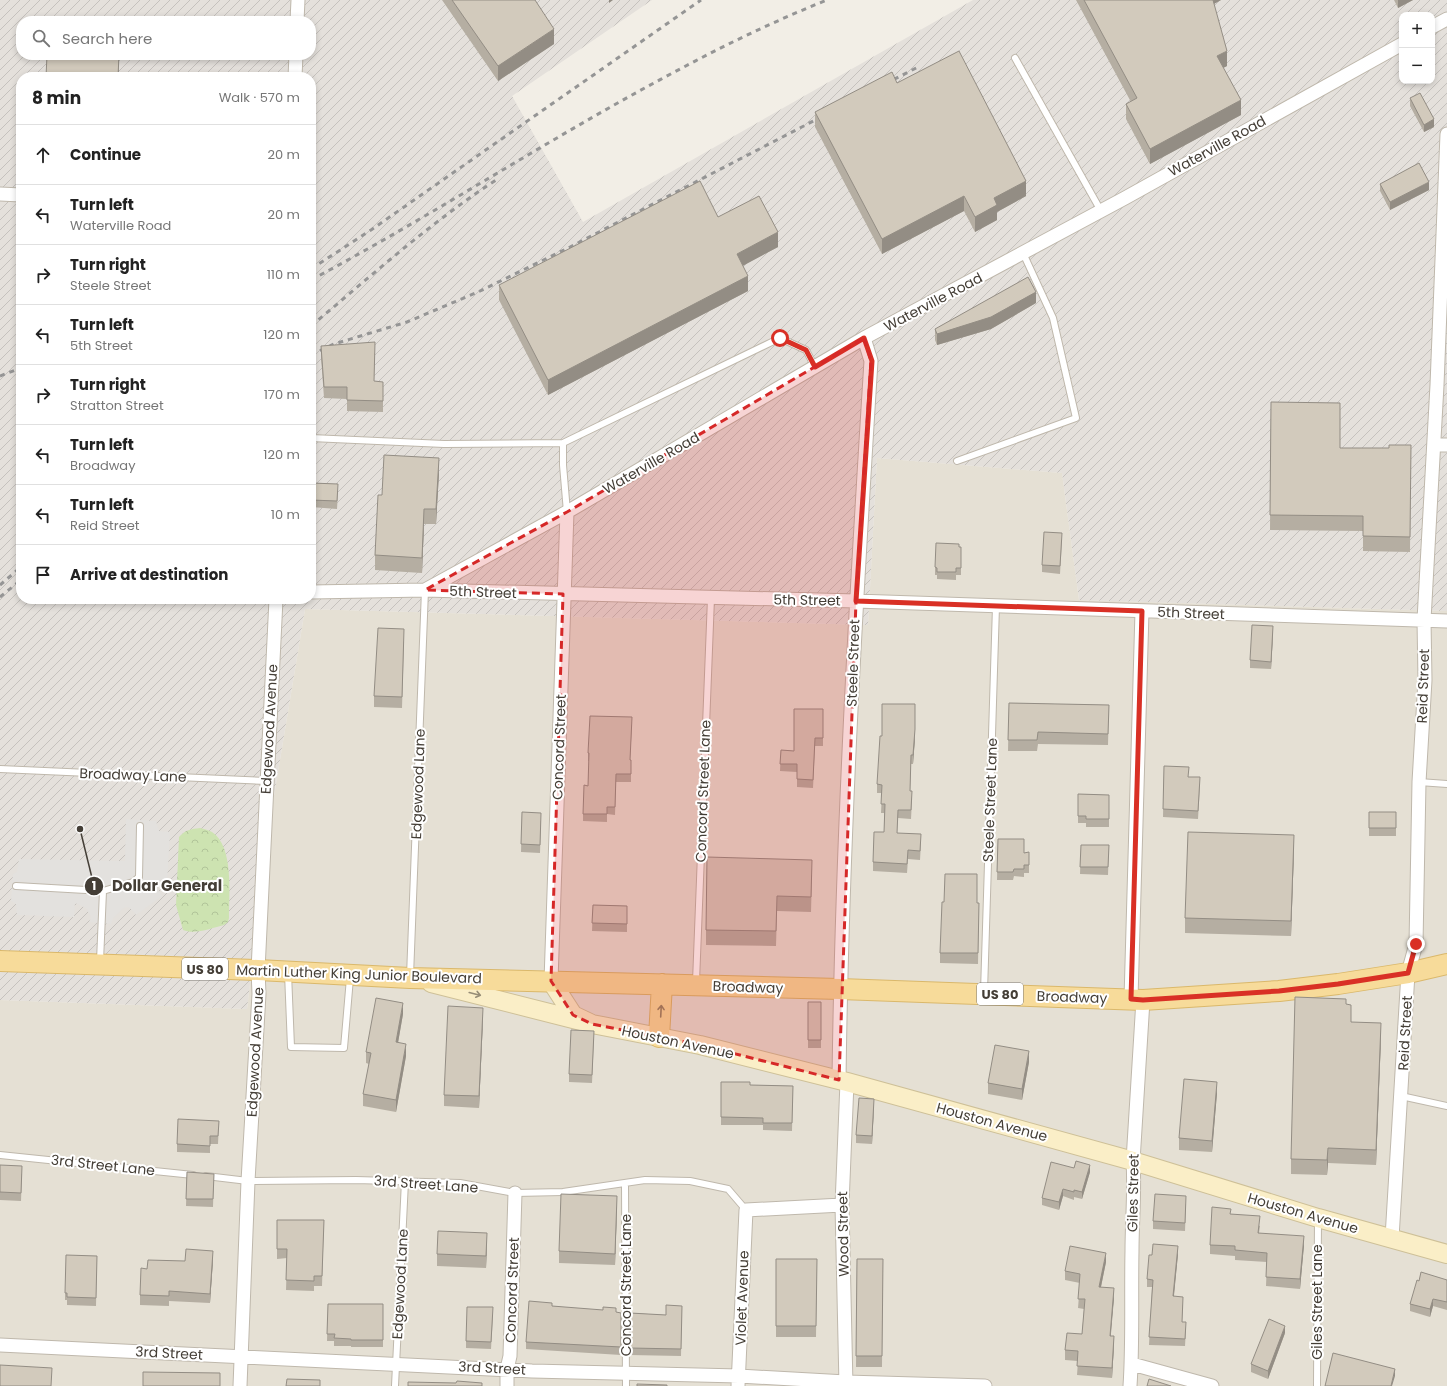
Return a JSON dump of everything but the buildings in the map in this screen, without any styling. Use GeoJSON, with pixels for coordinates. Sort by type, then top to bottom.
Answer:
{"type":"FeatureCollection","features":[{"type":"Feature","properties":{"kind":"main road","name":"Martin Luther King Junior Boulevard"},"geometry":{"type":"LineString","coordinates":[[0,961],[258,970],[410,978],[551,981]]}},
{"type":"Feature","properties":{"kind":"main road","name":"Broadway"},"geometry":{"type":"LineString","coordinates":[[551,981],[1137,999],[1279,991],[1338,984],[1408,973],[1447,964]]}},
{"type":"Feature","properties":{"kind":"main road"},"geometry":{"type":"LineString","coordinates":[[660,1037],[662,984]]}},
{"type":"Feature","properties":{"kind":"street"},"geometry":{"type":"LineString","coordinates":[[297,16],[298,0]]}},
{"type":"Feature","properties":{"kind":"street"},"geometry":{"type":"LineString","coordinates":[[1435,25],[1447,19]]}},
{"type":"Feature","properties":{"kind":"street","name":"Waterville Road"},"geometry":{"type":"LineString","coordinates":[[425,590],[567,512],[864,338],[1101,211],[1399,46]]}},
{"type":"Feature","properties":{"kind":"street"},"geometry":{"type":"LineString","coordinates":[[295,72],[296,60]]}},
{"type":"Feature","properties":{"kind":"street","name":"Reid Street"},"geometry":{"type":"LineString","coordinates":[[1392,1238],[1408,973],[1416,944],[1419,782],[1425,680],[1424,620],[1434,445],[1447,134]]}},
{"type":"Feature","properties":{"kind":"street"},"geometry":{"type":"LineString","coordinates":[[0,194],[16,194]]}},
{"type":"Feature","properties":{"kind":"street","name":"Steele Street"},"geometry":{"type":"LineString","coordinates":[[840,989],[856,601],[872,361],[864,338]]}},
{"type":"Feature","properties":{"kind":"street"},"geometry":{"type":"LineString","coordinates":[[1434,445],[1447,445]]}},
{"type":"Feature","properties":{"kind":"street","name":"Concord Street"},"geometry":{"type":"LineString","coordinates":[[551,981],[563,594],[567,512]]}},
{"type":"Feature","properties":{"kind":"street","name":"5th Street"},"geometry":{"type":"LineString","coordinates":[[316,592],[425,590],[856,601],[1447,621]]}},
{"type":"Feature","properties":{"kind":"street","name":"Edgewood Avenue"},"geometry":{"type":"LineString","coordinates":[[240,1386],[248,1181],[259,994],[258,970],[266,781],[276,604]]}},
{"type":"Feature","properties":{"kind":"street","name":"Giles Street"},"geometry":{"type":"LineString","coordinates":[[1130,1386],[1132,1364],[1133,1161],[1137,999],[1142,611]]}},
{"type":"Feature","properties":{"kind":"street"},"geometry":{"type":"LineString","coordinates":[[410,978],[592,1024]]}},
{"type":"Feature","properties":{"kind":"street","name":"Houston Avenue"},"geometry":{"type":"LineString","coordinates":[[551,981],[573,1015],[592,1024],[700,1045],[843,1081],[1133,1161],[1318,1218],[1447,1254]]}},
{"type":"Feature","properties":{"kind":"street","name":"Wood Street"},"geometry":{"type":"LineString","coordinates":[[840,989],[843,1081],[842,1205],[846,1384]]}},
{"type":"Feature","properties":{"kind":"street","name":"Concord Street"},"geometry":{"type":"LineString","coordinates":[[507,1386],[507,1369],[510,1356],[515,1193]]}},
{"type":"Feature","properties":{"kind":"street"},"geometry":{"type":"LineString","coordinates":[[746,1210],[842,1205]]}},
{"type":"Feature","properties":{"kind":"street","name":"Violet Avenue"},"geometry":{"type":"LineString","coordinates":[[738,1381],[746,1210]]}},
{"type":"Feature","properties":{"kind":"street","name":"3rd Street"},"geometry":{"type":"LineString","coordinates":[[0,1345],[507,1369],[626,1380],[985,1386]]}},
{"type":"Feature","properties":{"kind":"street"},"geometry":{"type":"LineString","coordinates":[[1132,1364],[1212,1386]]}},
{"type":"Feature","properties":{"kind":"lane"},"geometry":{"type":"LineString","coordinates":[[1015,58],[1101,211]]}},
{"type":"Feature","properties":{"kind":"lane"},"geometry":{"type":"LineString","coordinates":[[957,461],[1076,418],[1053,318],[1022,253]]}},
{"type":"Feature","properties":{"kind":"lane"},"geometry":{"type":"LineString","coordinates":[[316,438],[444,444],[563,443],[780,338],[806,350],[815,367]]}},
{"type":"Feature","properties":{"kind":"lane"},"geometry":{"type":"LineString","coordinates":[[563,443],[563,465],[567,512]]}},
{"type":"Feature","properties":{"kind":"lane","name":"Edgewood Lane"},"geometry":{"type":"LineString","coordinates":[[410,978],[425,590]]}},
{"type":"Feature","properties":{"kind":"lane","name":"Concord Street Lane"},"geometry":{"type":"LineString","coordinates":[[696,985],[711,598]]}},
{"type":"Feature","properties":{"kind":"lane","name":"Steele Street Lane"},"geometry":{"type":"LineString","coordinates":[[984,994],[996,606]]}},
{"type":"Feature","properties":{"kind":"lane","name":"Broadway Lane"},"geometry":{"type":"LineString","coordinates":[[0,769],[266,781]]}},
{"type":"Feature","properties":{"kind":"lane"},"geometry":{"type":"LineString","coordinates":[[1419,782],[1447,784]]}},
{"type":"Feature","properties":{"kind":"lane"},"geometry":{"type":"LineString","coordinates":[[16,886],[103,891],[133,882],[139,877],[140,826]]}},
{"type":"Feature","properties":{"kind":"lane"},"geometry":{"type":"LineString","coordinates":[[100,965],[103,891]]}},
{"type":"Feature","properties":{"kind":"lane"},"geometry":{"type":"LineString","coordinates":[[288,972],[291,1047],[344,1048],[350,975]]}},
{"type":"Feature","properties":{"kind":"lane"},"geometry":{"type":"LineString","coordinates":[[1401,1096],[1447,1106]]}},
{"type":"Feature","properties":{"kind":"lane","name":"3rd Street Lane"},"geometry":{"type":"LineString","coordinates":[[0,1155],[248,1181],[405,1181],[460,1184],[515,1193],[563,1192],[646,1180],[690,1181],[728,1189],[746,1210]]}},
{"type":"Feature","properties":{"kind":"lane","name":"Edgewood Lane"},"geometry":{"type":"LineString","coordinates":[[395,1386],[405,1181]]}},
{"type":"Feature","properties":{"kind":"lane","name":"Concord Street Lane"},"geometry":{"type":"LineString","coordinates":[[625,1184],[626,1380]]}},
{"type":"Feature","properties":{"kind":"lane","name":"Giles Street Lane"},"geometry":{"type":"LineString","coordinates":[[1317,1386],[1318,1218]]}},
{"type":"Feature","properties":{"kind":"highlighted area"},"geometry":{"type":"Polygon","coordinates":[[[864,338],[871,361],[856,601],[839,1080],[700,1045],[592,1024],[573,1015],[551,981],[563,594],[425,590],[567,512],[864,338]]]}},
{"type":"Feature","properties":{"kind":"shaded area"},"geometry":{"type":"Polygon","coordinates":[[[0,0],[652,0],[512,96],[583,222],[973,0],[1447,0],[1447,611],[1079,600],[1062,473],[877,458],[868,625],[305,609],[268,832],[247,1009],[0,1000],[0,0]]]}},
{"type":"Feature","properties":{"kind":"shaded area"},"geometry":{"type":"Polygon","coordinates":[[[877,458],[1062,473],[1079,600],[1447,611],[1447,1386],[0,1386],[0,1000],[247,1009],[268,832],[305,609],[868,625],[877,458]]]}},
{"type":"Feature","properties":{"kind":"shaded area"},"geometry":{"type":"Polygon","coordinates":[[[126,819],[156,821],[159,831],[170,832],[167,884],[155,882],[154,884],[162,896],[136,915],[130,908],[124,908],[113,918],[111,924],[89,922],[91,917],[86,908],[75,903],[74,917],[17,915],[16,904],[11,901],[13,874],[17,872],[19,859],[125,861],[126,819]]]}},
{"type":"Feature","properties":{"kind":"green space"},"geometry":{"type":"Polygon","coordinates":[[[200,828],[212,832],[219,839],[224,848],[229,872],[229,918],[228,922],[224,925],[193,932],[183,930],[176,905],[179,837],[188,830],[200,828]]]}},
{"type":"Feature","properties":{"kind":"railway"},"geometry":{"type":"LineString","coordinates":[[316,266],[371,230],[701,0]]}},
{"type":"Feature","properties":{"kind":"railway"},"geometry":{"type":"LineString","coordinates":[[316,277],[404,228],[635,93],[735,41],[827,0]]}},
{"type":"Feature","properties":{"kind":"railway"},"geometry":{"type":"LineString","coordinates":[[885,84],[918,67]]}},
{"type":"Feature","properties":{"kind":"railway"},"geometry":{"type":"LineString","coordinates":[[316,353],[334,344],[407,322],[478,292],[570,247],[825,115]]}},
{"type":"Feature","properties":{"kind":"railway"},"geometry":{"type":"LineString","coordinates":[[316,322],[424,232],[496,180]]}},
{"type":"Feature","properties":{"kind":"railway"},"geometry":{"type":"LineString","coordinates":[[0,376],[16,370]]}},
{"type":"Feature","properties":{"kind":"railway"},"geometry":{"type":"LineString","coordinates":[[0,585],[16,571]]}},
{"type":"Feature","properties":{"kind":"railway"},"geometry":{"type":"LineString","coordinates":[[0,597],[16,584]]}},
{"type":"Feature","properties":{"kind":"place","name":"Dollar General"},"geometry":{"type":"Point","coordinates":[80,829]}},
{"type":"Feature","properties":{"kind":"route"},"geometry":{"type":"LineString","coordinates":[[780,338],[806,350],[815,367],[864,338],[872,361],[856,601],[1142,611],[1131,999],[1143,1000],[1279,991],[1338,984],[1408,973],[1416,944]]}}]}
